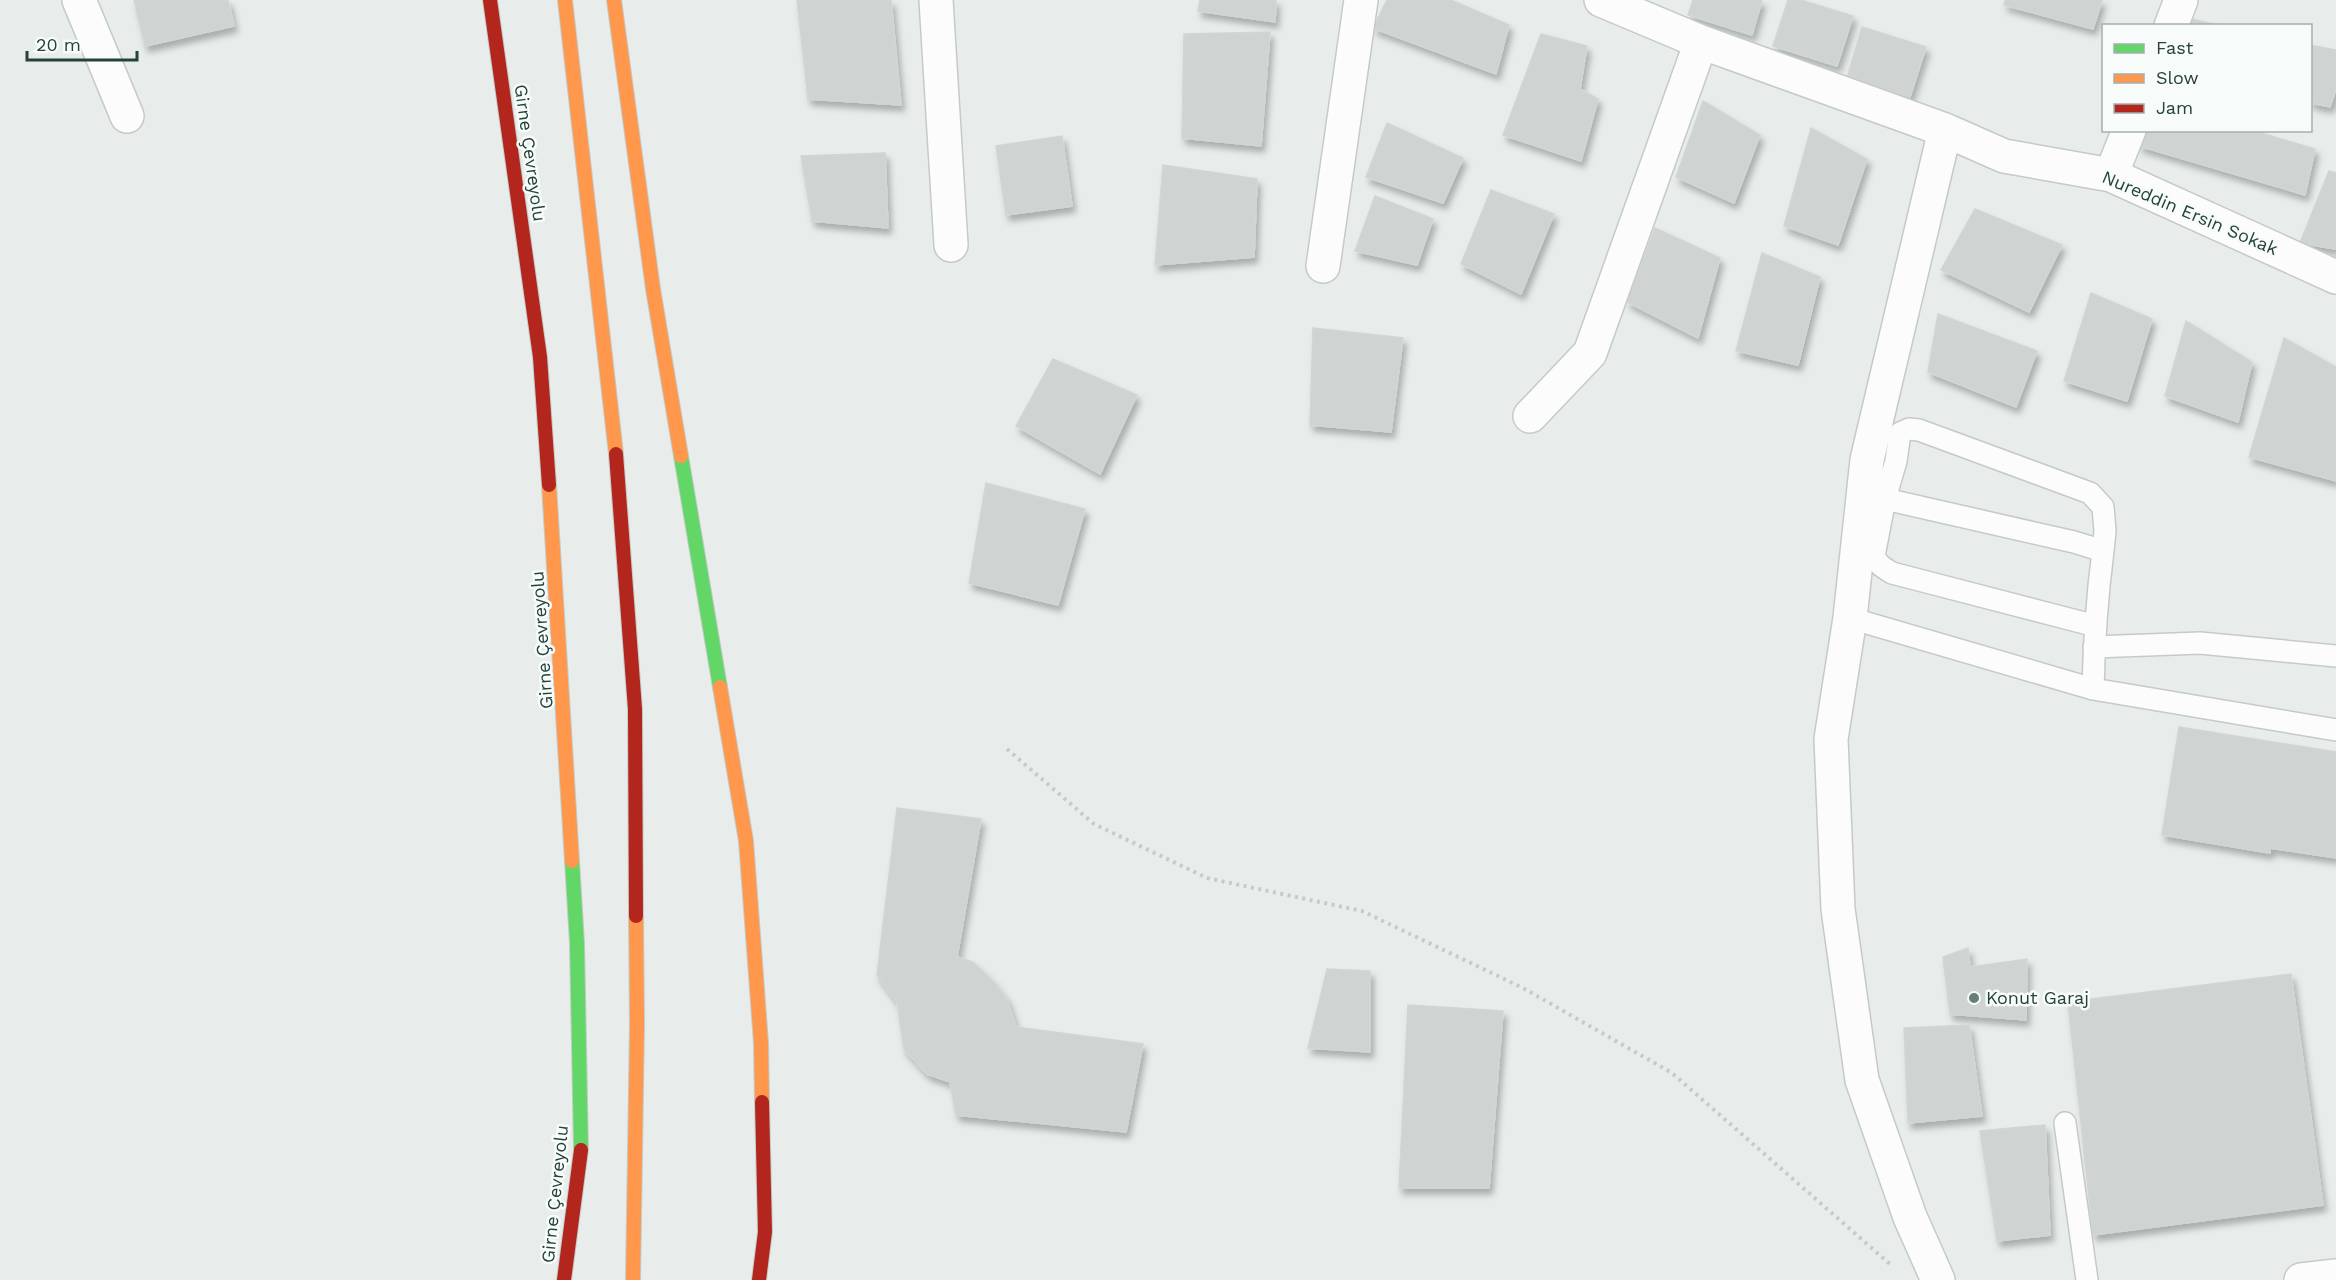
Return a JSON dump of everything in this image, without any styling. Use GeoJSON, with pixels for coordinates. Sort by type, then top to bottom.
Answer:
{"type":"FeatureCollection","features":[{"type":"Feature","properties":{"kind":"main road","name":"Girne Çevreyolu"},"geometry":{"type":"LineString","coordinates":[[490,0],[540,357],[563,688],[577,943],[580,1148],[564,1280]]}},
{"type":"Feature","properties":{"kind":"main road"},"geometry":{"type":"LineString","coordinates":[[565,0],[614,420],[635,709],[637,1024],[633,1280]]}},
{"type":"Feature","properties":{"kind":"main road"},"geometry":{"type":"LineString","coordinates":[[614,0],[653,289],[746,841],[761,1043],[765,1232],[759,1280]]}},
{"type":"Feature","properties":{"kind":"street"},"geometry":{"type":"LineString","coordinates":[[79,0],[128,116]]}},
{"type":"Feature","properties":{"kind":"street"},"geometry":{"type":"LineString","coordinates":[[936,0],[951,245]]}},
{"type":"Feature","properties":{"kind":"street"},"geometry":{"type":"LineString","coordinates":[[1323,266],[1361,0]]}},
{"type":"Feature","properties":{"kind":"street","name":"Nureddin Ersin Sokak"},"geometry":{"type":"LineString","coordinates":[[1601,0],[1701,42],[1945,130],[2004,156],[2111,175],[2336,277]]}},
{"type":"Feature","properties":{"kind":"street"},"geometry":{"type":"LineString","coordinates":[[2172,24],[2181,0]]}},
{"type":"Feature","properties":{"kind":"street"},"geometry":{"type":"LineString","coordinates":[[1530,416],[1590,353],[1701,42]]}},
{"type":"Feature","properties":{"kind":"street"},"geometry":{"type":"LineString","coordinates":[[1938,1280],[1910,1217],[1862,1080],[1838,909],[1831,739],[1850,618],[1867,460],[1945,130]]}},
{"type":"Feature","properties":{"kind":"street"},"geometry":{"type":"LineString","coordinates":[[2111,175],[2128,132]]}},
{"type":"Feature","properties":{"kind":"street"},"geometry":{"type":"LineString","coordinates":[[2301,1280],[2336,1276]]}},
{"type":"Feature","properties":{"kind":"lane"},"geometry":{"type":"LineString","coordinates":[[2092,689],[2095,637],[2105,531],[2103,507],[2090,493],[1919,430],[1909,429],[1900,433],[1896,461],[1885,499],[1874,556],[1876,562],[1892,573],[2095,637],[2336,656]]}},
{"type":"Feature","properties":{"kind":"lane"},"geometry":{"type":"LineString","coordinates":[[1885,499],[2074,542],[2103,551]]}},
{"type":"Feature","properties":{"kind":"lane"},"geometry":{"type":"LineString","coordinates":[[1850,618],[2092,689],[2336,730]]}},
{"type":"Feature","properties":{"kind":"lane"},"geometry":{"type":"LineString","coordinates":[[2065,1123],[2087,1280]]}},
{"type":"Feature","properties":{"kind":"path"},"geometry":{"type":"LineString","coordinates":[[1007,749],[1094,824],[1207,878],[1362,911],[1523,988],[1672,1073],[1861,1237],[1899,1273]]}},
{"type":"Feature","properties":{"kind":"building"},"geometry":{"type":"Polygon","coordinates":[[[134,0],[228,0],[234,26],[145,46],[134,0]]]}},
{"type":"Feature","properties":{"kind":"building"},"geometry":{"type":"Polygon","coordinates":[[[797,0],[891,0],[901,105],[808,99],[797,0]]]}},
{"type":"Feature","properties":{"kind":"building"},"geometry":{"type":"Polygon","coordinates":[[[1200,0],[1276,0],[1275,22],[1198,11],[1200,0]]]}},
{"type":"Feature","properties":{"kind":"building"},"geometry":{"type":"Polygon","coordinates":[[[1387,0],[1451,0],[1509,25],[1496,74],[1373,28],[1387,0]]]}},
{"type":"Feature","properties":{"kind":"building"},"geometry":{"type":"Polygon","coordinates":[[[1693,0],[1762,0],[1752,35],[1688,15],[1693,0]]]}},
{"type":"Feature","properties":{"kind":"building"},"geometry":{"type":"Polygon","coordinates":[[[1788,0],[1801,0],[1853,16],[1837,66],[1773,46],[1788,0]]]}},
{"type":"Feature","properties":{"kind":"building"},"geometry":{"type":"Polygon","coordinates":[[[2005,0],[2102,0],[2093,29],[2004,5],[2005,0]]]}},
{"type":"Feature","properties":{"kind":"building"},"geometry":{"type":"Polygon","coordinates":[[[2187,18],[2213,24],[2186,24],[2187,18]]]}},
{"type":"Feature","properties":{"kind":"building"},"geometry":{"type":"Polygon","coordinates":[[[1862,27],[1926,47],[1910,97],[1847,78],[1862,27]]]}},
{"type":"Feature","properties":{"kind":"building"},"geometry":{"type":"Polygon","coordinates":[[[1270,32],[1261,146],[1182,138],[1184,34],[1270,32]]]}},
{"type":"Feature","properties":{"kind":"building"},"geometry":{"type":"Polygon","coordinates":[[[1541,34],[1587,46],[1580,89],[1598,99],[1581,161],[1503,135],[1541,34]]]}},
{"type":"Feature","properties":{"kind":"building"},"geometry":{"type":"Polygon","coordinates":[[[2312,45],[2336,50],[2336,89],[2330,107],[2312,103],[2312,45]]]}},
{"type":"Feature","properties":{"kind":"building"},"geometry":{"type":"Polygon","coordinates":[[[1703,101],[1760,135],[1734,203],[1676,177],[1703,101]]]}},
{"type":"Feature","properties":{"kind":"building"},"geometry":{"type":"Polygon","coordinates":[[[1387,123],[1463,158],[1443,203],[1366,177],[1387,123]]]}},
{"type":"Feature","properties":{"kind":"building"},"geometry":{"type":"Polygon","coordinates":[[[1811,128],[1867,159],[1838,245],[1784,226],[1811,128]]]}},
{"type":"Feature","properties":{"kind":"building"},"geometry":{"type":"Polygon","coordinates":[[[2144,132],[2258,132],[2315,149],[2305,195],[2139,146],[2144,132]]]}},
{"type":"Feature","properties":{"kind":"building"},"geometry":{"type":"Polygon","coordinates":[[[1062,136],[1072,206],[1006,215],[996,146],[1062,136]]]}},
{"type":"Feature","properties":{"kind":"building"},"geometry":{"type":"Polygon","coordinates":[[[885,153],[888,228],[812,221],[801,156],[885,153]]]}},
{"type":"Feature","properties":{"kind":"building"},"geometry":{"type":"Polygon","coordinates":[[[1163,165],[1257,179],[1254,257],[1155,265],[1163,165]]]}},
{"type":"Feature","properties":{"kind":"building"},"geometry":{"type":"Polygon","coordinates":[[[2329,171],[2336,173],[2336,249],[2300,243],[2329,171]]]}},
{"type":"Feature","properties":{"kind":"building"},"geometry":{"type":"Polygon","coordinates":[[[1491,190],[1554,214],[1521,294],[1461,264],[1491,190]]]}},
{"type":"Feature","properties":{"kind":"building"},"geometry":{"type":"Polygon","coordinates":[[[1375,196],[1433,219],[1417,265],[1355,251],[1375,196]]]}},
{"type":"Feature","properties":{"kind":"building"},"geometry":{"type":"Polygon","coordinates":[[[1975,209],[2062,245],[2029,312],[1941,270],[1975,209]]]}},
{"type":"Feature","properties":{"kind":"building"},"geometry":{"type":"Polygon","coordinates":[[[1655,228],[1720,258],[1698,338],[1627,302],[1655,228]]]}},
{"type":"Feature","properties":{"kind":"building"},"geometry":{"type":"Polygon","coordinates":[[[1762,253],[1820,277],[1798,365],[1736,351],[1762,253]]]}},
{"type":"Feature","properties":{"kind":"building"},"geometry":{"type":"Polygon","coordinates":[[[2091,293],[2152,319],[2127,401],[2064,381],[2091,293]]]}},
{"type":"Feature","properties":{"kind":"building"},"geometry":{"type":"Polygon","coordinates":[[[1938,314],[2037,351],[2016,407],[1928,372],[1938,314]]]}},
{"type":"Feature","properties":{"kind":"building"},"geometry":{"type":"Polygon","coordinates":[[[2186,321],[2252,362],[2238,422],[2165,396],[2186,321]]]}},
{"type":"Feature","properties":{"kind":"building"},"geometry":{"type":"Polygon","coordinates":[[[1313,328],[1403,338],[1391,432],[1310,425],[1313,328]]]}},
{"type":"Feature","properties":{"kind":"building"},"geometry":{"type":"Polygon","coordinates":[[[2284,338],[2336,367],[2336,481],[2249,457],[2284,338]]]}},
{"type":"Feature","properties":{"kind":"building"},"geometry":{"type":"Polygon","coordinates":[[[1053,359],[1137,395],[1100,474],[1016,426],[1053,359]]]}},
{"type":"Feature","properties":{"kind":"building"},"geometry":{"type":"Polygon","coordinates":[[[986,483],[1085,509],[1058,605],[969,583],[986,483]]]}},
{"type":"Feature","properties":{"kind":"building"},"geometry":{"type":"Polygon","coordinates":[[[2179,727],[2336,752],[2336,858],[2270,848],[2270,853],[2162,835],[2179,727]]]}},
{"type":"Feature","properties":{"kind":"building"},"geometry":{"type":"Polygon","coordinates":[[[897,808],[981,819],[957,957],[973,962],[992,980],[1007,999],[1016,1027],[1143,1044],[1126,1132],[956,1115],[950,1082],[927,1074],[904,1049],[897,1002],[877,975],[897,808]]]}},
{"type":"Feature","properties":{"kind":"building"},"geometry":{"type":"Polygon","coordinates":[[[1968,948],[1970,967],[2027,959],[2026,1020],[1950,1014],[1943,957],[1968,948]]]}},
{"type":"Feature","properties":{"kind":"building"},"geometry":{"type":"Polygon","coordinates":[[[1327,969],[1370,971],[1370,1052],[1308,1048],[1327,969]]]}},
{"type":"Feature","properties":{"kind":"building"},"geometry":{"type":"Polygon","coordinates":[[[2291,974],[2323,1205],[2093,1235],[2068,1002],[2291,974]]]}},
{"type":"Feature","properties":{"kind":"building"},"geometry":{"type":"Polygon","coordinates":[[[1408,1005],[1503,1011],[1489,1188],[1399,1188],[1408,1005]]]}},
{"type":"Feature","properties":{"kind":"building"},"geometry":{"type":"Polygon","coordinates":[[[1969,1025],[1982,1116],[1908,1123],[1904,1028],[1969,1025]]]}},
{"type":"Feature","properties":{"kind":"building"},"geometry":{"type":"Polygon","coordinates":[[[2045,1125],[2050,1235],[1997,1241],[1980,1131],[2045,1125]]]}},
{"type":"Feature","properties":{"kind":"traffic: fast"},"geometry":{"type":"LineString","coordinates":[[681,456],[720,687]]}},
{"type":"Feature","properties":{"kind":"traffic: fast"},"geometry":{"type":"LineString","coordinates":[[572,861],[577,943],[581,1150]]}},
{"type":"Feature","properties":{"kind":"traffic: slow"},"geometry":{"type":"LineString","coordinates":[[565,0],[616,454]]}},
{"type":"Feature","properties":{"kind":"traffic: slow"},"geometry":{"type":"LineString","coordinates":[[614,0],[653,289],[681,456]]}},
{"type":"Feature","properties":{"kind":"traffic: slow"},"geometry":{"type":"LineString","coordinates":[[549,485],[572,861]]}},
{"type":"Feature","properties":{"kind":"traffic: slow"},"geometry":{"type":"LineString","coordinates":[[720,687],[746,841],[761,1043],[762,1102]]}},
{"type":"Feature","properties":{"kind":"traffic: slow"},"geometry":{"type":"LineString","coordinates":[[633,1280],[637,1024],[636,916]]}},
{"type":"Feature","properties":{"kind":"traffic: jam"},"geometry":{"type":"LineString","coordinates":[[490,0],[540,357],[549,485]]}},
{"type":"Feature","properties":{"kind":"traffic: jam"},"geometry":{"type":"LineString","coordinates":[[616,454],[635,709],[636,916]]}},
{"type":"Feature","properties":{"kind":"traffic: jam"},"geometry":{"type":"LineString","coordinates":[[759,1280],[765,1232],[762,1102]]}},
{"type":"Feature","properties":{"kind":"traffic: jam"},"geometry":{"type":"LineString","coordinates":[[564,1280],[581,1150]]}},
{"type":"Feature","properties":{"kind":"place","name":"Konut Garaj"},"geometry":{"type":"Point","coordinates":[1974,998]}}]}
